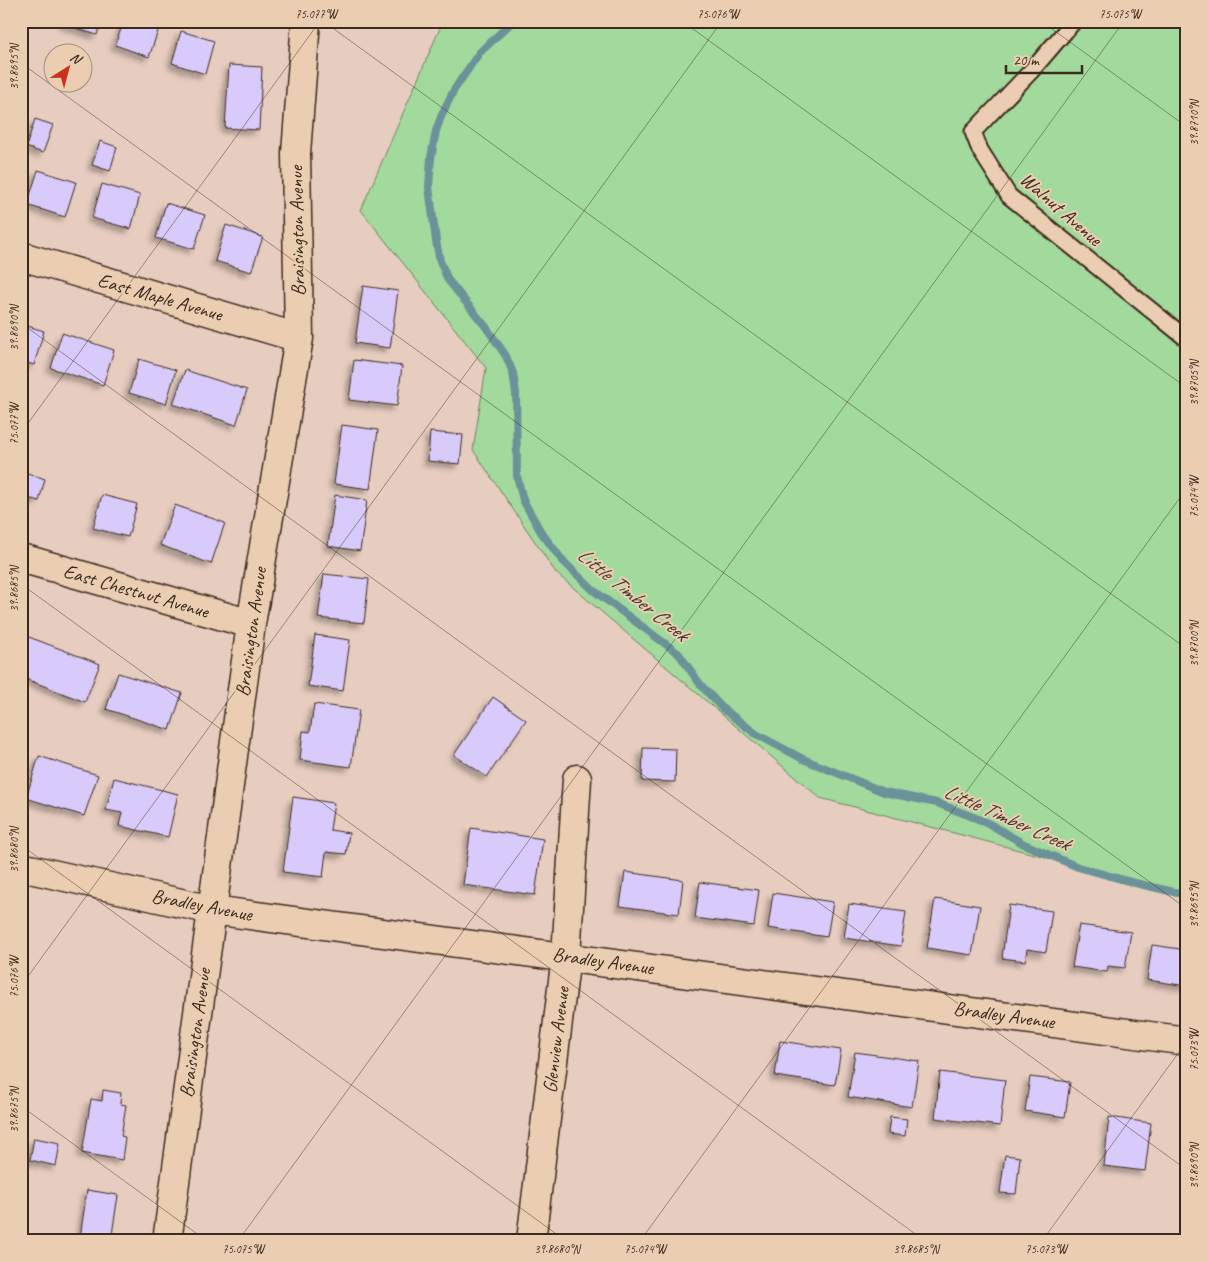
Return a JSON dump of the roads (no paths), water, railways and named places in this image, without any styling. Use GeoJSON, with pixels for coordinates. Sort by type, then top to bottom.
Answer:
{"type":"FeatureCollection","features":[{"type":"Feature","properties":{"kind":"street","name":"Braisington Avenue"},"geometry":{"type":"LineString","coordinates":[[167,1241],[251,624],[299,338],[296,153],[306,21]]}},
{"type":"Feature","properties":{"kind":"street","name":"East Maple Avenue"},"geometry":{"type":"LineString","coordinates":[[21,256],[299,338]]}},
{"type":"Feature","properties":{"kind":"street","name":"East Chestnut Avenue"},"geometry":{"type":"LineString","coordinates":[[21,558],[251,624]]}},
{"type":"Feature","properties":{"kind":"street","name":"Glenview Avenue"},"geometry":{"type":"LineString","coordinates":[[531,1241],[566,956],[577,779]]}},
{"type":"Feature","properties":{"kind":"street","name":"Bradley Avenue"},"geometry":{"type":"LineString","coordinates":[[21,867],[212,910],[566,956],[1187,1041]]}},
{"type":"Feature","properties":{"kind":"lane","name":"Walnut Avenue"},"geometry":{"type":"LineString","coordinates":[[1074,21],[1033,69],[973,132],[980,150],[1009,196],[1187,339]]}},
{"type":"Feature","properties":{"kind":"waterway","name":"Little Timber Creek"},"geometry":{"type":"LineString","coordinates":[[513,21],[479,53],[454,90],[436,131],[431,158],[429,187],[440,261],[448,280],[486,327],[506,356],[513,373],[516,393],[517,476],[523,500],[541,532],[562,560],[593,590],[679,654],[700,684],[722,708],[756,734],[803,759],[884,792],[937,803],[986,822],[1024,844],[1078,867],[1187,895]]}}]}
